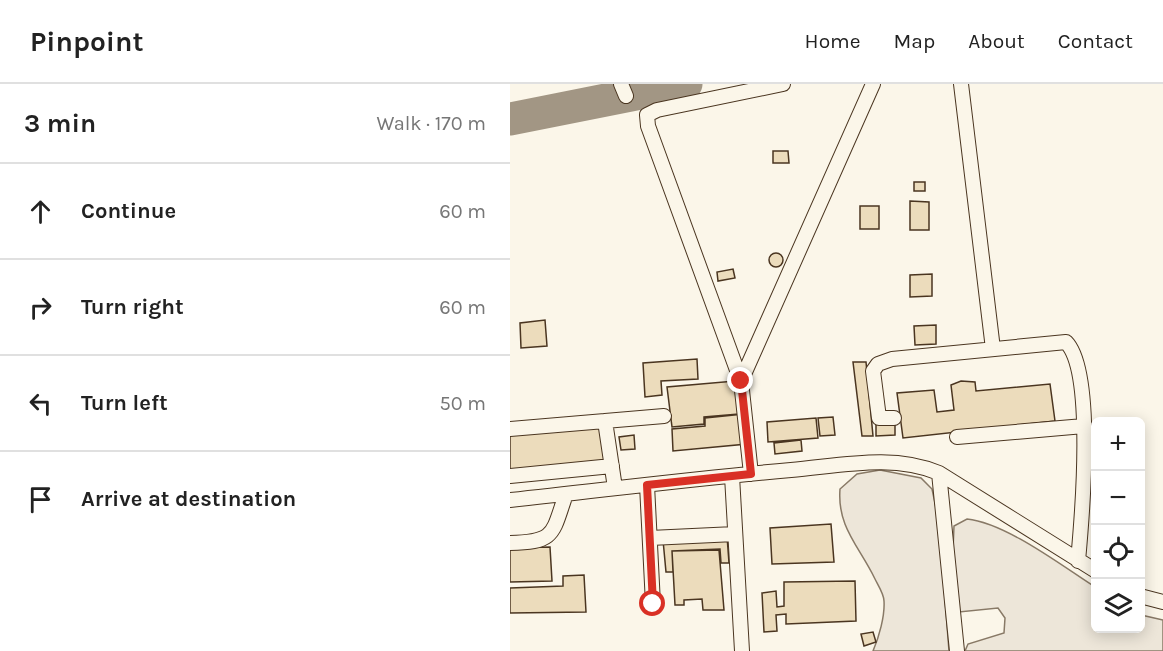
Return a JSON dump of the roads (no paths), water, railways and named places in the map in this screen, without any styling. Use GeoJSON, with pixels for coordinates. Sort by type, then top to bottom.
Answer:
{"type":"FeatureCollection","features":[{"type":"Feature","properties":{"kind":"lane"},"geometry":{"type":"LineString","coordinates":[[751,474],[741,381],[678,211],[648,126],[647,115],[657,110],[783,84]]}},
{"type":"Feature","properties":{"kind":"lane"},"geometry":{"type":"LineString","coordinates":[[741,381],[873,84]]}},
{"type":"Feature","properties":{"kind":"lane"},"geometry":{"type":"LineString","coordinates":[[961,84],[993,349]]}},
{"type":"Feature","properties":{"kind":"lane"},"geometry":{"type":"LineString","coordinates":[[894,418],[879,418],[873,371],[878,364],[892,360],[1066,342],[1072,349],[1076,360],[1084,426],[1083,503],[1078,561]]}},
{"type":"Feature","properties":{"kind":"lane"},"geometry":{"type":"LineString","coordinates":[[510,429],[664,416]]}},
{"type":"Feature","properties":{"kind":"lane"},"geometry":{"type":"LineString","coordinates":[[605,421],[615,488]]}},
{"type":"Feature","properties":{"kind":"lane"},"geometry":{"type":"LineString","coordinates":[[957,437],[1084,426]]}},
{"type":"Feature","properties":{"kind":"lane"},"geometry":{"type":"LineString","coordinates":[[510,500],[887,462],[919,464],[939,473],[1091,569]]}},
{"type":"Feature","properties":{"kind":"lane"},"geometry":{"type":"LineString","coordinates":[[510,476],[612,466]]}},
{"type":"Feature","properties":{"kind":"lane"},"geometry":{"type":"LineString","coordinates":[[939,473],[957,651]]}},
{"type":"Feature","properties":{"kind":"lane"},"geometry":{"type":"LineString","coordinates":[[732,476],[742,651]]}},
{"type":"Feature","properties":{"kind":"lane"},"geometry":{"type":"LineString","coordinates":[[647,485],[653,604]]}},
{"type":"Feature","properties":{"kind":"lane"},"geometry":{"type":"LineString","coordinates":[[510,543],[536,542],[548,538],[566,494]]}},
{"type":"Feature","properties":{"kind":"lane"},"geometry":{"type":"LineString","coordinates":[[650,538],[735,534]]}},
{"type":"Feature","properties":{"kind":"lane"},"geometry":{"type":"LineString","coordinates":[[1145,597],[1163,602]]}}]}
